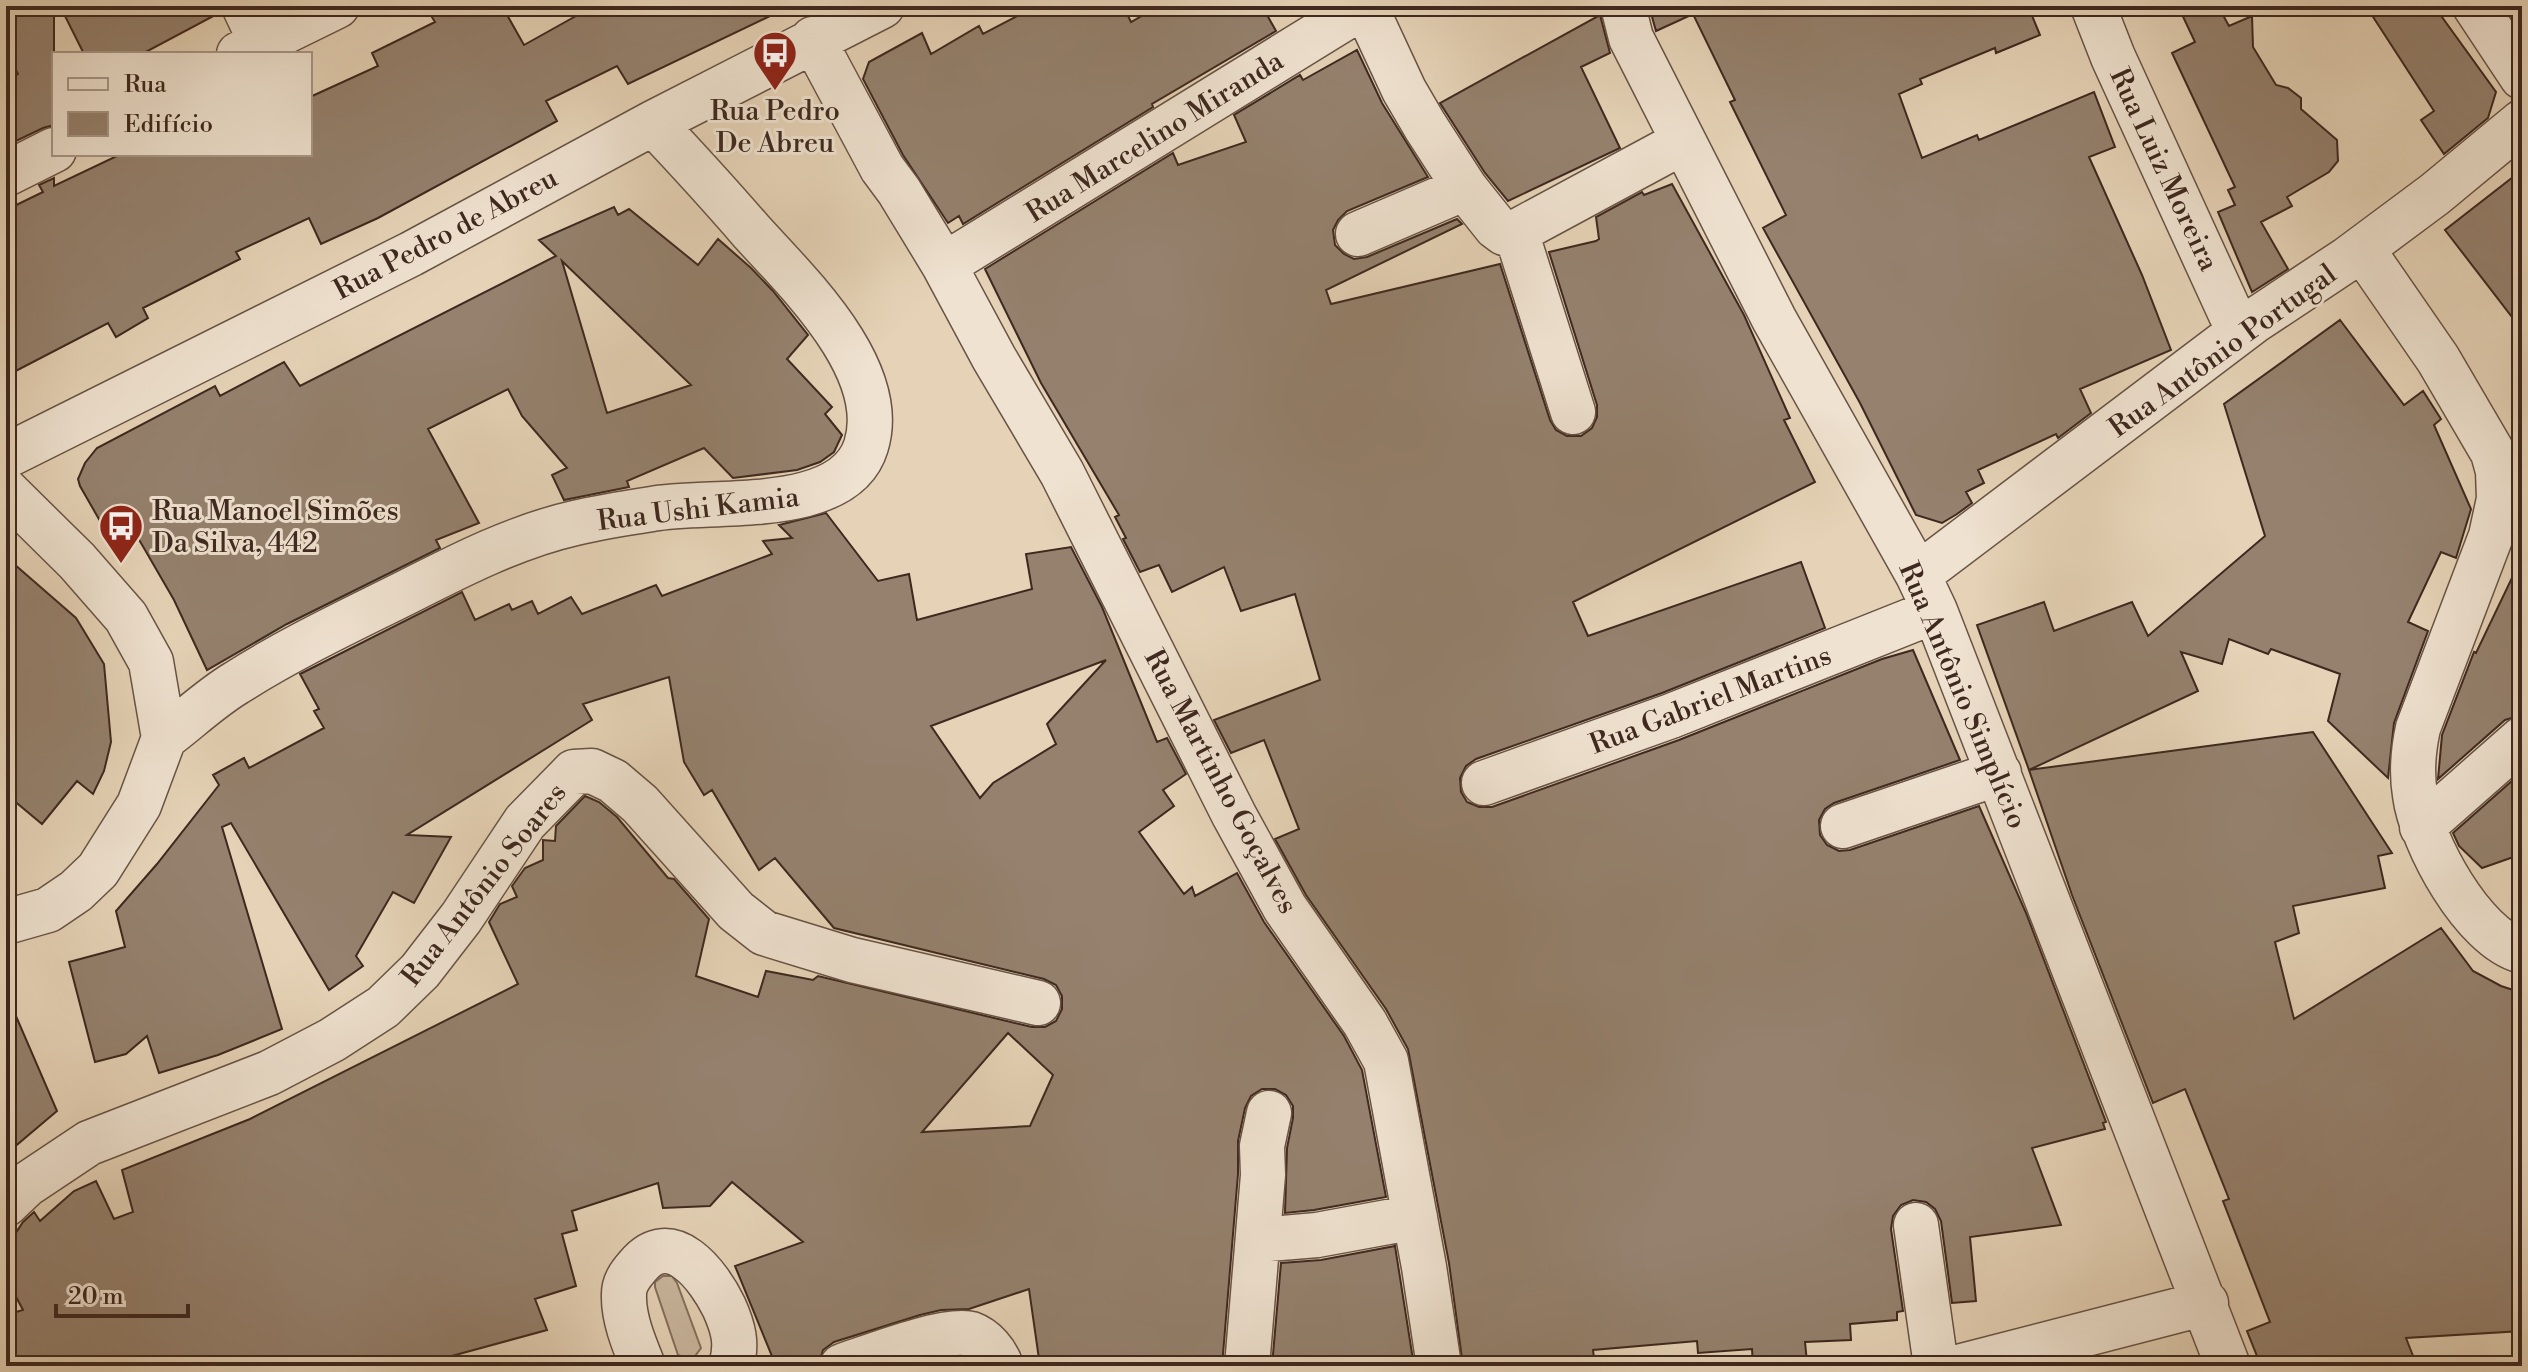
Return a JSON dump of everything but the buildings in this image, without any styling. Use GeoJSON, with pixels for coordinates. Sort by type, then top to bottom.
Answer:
{"type":"FeatureCollection","features":[{"type":"Feature","properties":{"kind":"street"},"geometry":{"type":"LineString","coordinates":[[248,34],[337,6]]}},
{"type":"Feature","properties":{"kind":"street","name":"Rua Pedro de Abreu"},"geometry":{"type":"LineString","coordinates":[[6,456],[411,254],[653,123],[882,6]]}},
{"type":"Feature","properties":{"kind":"street"},"geometry":{"type":"LineString","coordinates":[[1365,6],[1404,90],[1465,188],[1504,233],[1516,232],[1683,142]]}},
{"type":"Feature","properties":{"kind":"street","name":"Rua Marcelino Miranda"},"geometry":{"type":"LineString","coordinates":[[944,265],[1365,6]]}},
{"type":"Feature","properties":{"kind":"street","name":"Rua Antônio Simplício"},"geometry":{"type":"LineString","coordinates":[[1623,6],[1631,38],[1774,319],[1927,593],[2228,1366]]}},
{"type":"Feature","properties":{"kind":"street","name":"Rua Luiz Moreira"},"geometry":{"type":"LineString","coordinates":[[2093,6],[2113,57],[2239,332]]}},
{"type":"Feature","properties":{"kind":"street"},"geometry":{"type":"LineString","coordinates":[[2475,6],[2522,77]]}},
{"type":"Feature","properties":{"kind":"street"},"geometry":{"type":"LineString","coordinates":[[813,39],[882,168],[944,265]]}},
{"type":"Feature","properties":{"kind":"street","name":"Rua Antônio Portugal"},"geometry":{"type":"LineString","coordinates":[[1927,593],[2239,332],[2362,249],[2522,122]]}},
{"type":"Feature","properties":{"kind":"street","name":"Rua Ushi Kamia"},"geometry":{"type":"LineString","coordinates":[[164,738],[234,684],[274,661],[414,588],[496,550],[573,523],[658,507],[812,495],[836,482],[857,464],[866,448],[869,413],[863,383],[847,347],[820,306],[653,123]]}},
{"type":"Feature","properties":{"kind":"street"},"geometry":{"type":"LineString","coordinates":[[6,174],[52,151]]}},
{"type":"Feature","properties":{"kind":"street"},"geometry":{"type":"LineString","coordinates":[[1358,234],[1465,188]]}},
{"type":"Feature","properties":{"kind":"street"},"geometry":{"type":"LineString","coordinates":[[1516,232],[1573,412]]}},
{"type":"Feature","properties":{"kind":"street"},"geometry":{"type":"LineString","coordinates":[[2362,249],[2438,359],[2493,453],[2510,468],[2491,536],[2418,728],[2412,759],[2415,797],[2422,827],[2465,903],[2486,928],[2509,948],[2522,951]]}},
{"type":"Feature","properties":{"kind":"street","name":"Rua Martinho Goçalves"},"geometry":{"type":"LineString","coordinates":[[944,265],[994,358],[1062,473],[1234,815],[1285,908],[1365,1023],[1386,1061],[1439,1366]]}},
{"type":"Feature","properties":{"kind":"street"},"geometry":{"type":"LineString","coordinates":[[6,491],[77,561],[126,617],[151,662],[164,738],[139,805],[98,870],[76,891],[48,910],[6,922]]}},
{"type":"Feature","properties":{"kind":"street","name":"Rua Gabriel Martins"},"geometry":{"type":"LineString","coordinates":[[1484,783],[1671,716],[1927,593]]}},
{"type":"Feature","properties":{"kind":"street"},"geometry":{"type":"LineString","coordinates":[[2422,827],[2522,739]]}},
{"type":"Feature","properties":{"kind":"street","name":"Rua Antônio Soares"},"geometry":{"type":"LineString","coordinates":[[6,1204],[26,1185],[89,1143],[269,1073],[332,1040],[383,1007],[420,971],[461,918],[525,822],[574,772],[592,771],[613,781],[640,804],[736,911],[764,933],[852,960],[1038,1003]]}},
{"type":"Feature","properties":{"kind":"street"},"geometry":{"type":"LineString","coordinates":[[1843,826],[1999,773]]}},
{"type":"Feature","properties":{"kind":"street"},"geometry":{"type":"LineString","coordinates":[[1247,1366],[1263,1175],[1262,1146],[1269,1113]]}},
{"type":"Feature","properties":{"kind":"street"},"geometry":{"type":"LineString","coordinates":[[1258,1240],[1317,1235],[1415,1217]]}},
{"type":"Feature","properties":{"kind":"street"},"geometry":{"type":"LineString","coordinates":[[1916,1225],[1936,1366]]}},
{"type":"Feature","properties":{"kind":"street"},"geometry":{"type":"LineString","coordinates":[[643,1366],[628,1324],[624,1294],[627,1278],[642,1260],[660,1251],[677,1254],[698,1266],[713,1286],[732,1325],[736,1351],[731,1366]]}},
{"type":"Feature","properties":{"kind":"street"},"geometry":{"type":"LineString","coordinates":[[1962,1366],[2206,1303]]}},
{"type":"Feature","properties":{"kind":"street"},"geometry":{"type":"LineString","coordinates":[[842,1366],[921,1341],[958,1333],[972,1335],[993,1354]]}},
{"type":"Feature","properties":{"kind":"shaded area"},"geometry":{"type":"Polygon","coordinates":[[[663,1276],[672,1276],[677,1283],[701,1348],[695,1356],[687,1358],[678,1355],[655,1287],[655,1282],[663,1276]]]}},
{"type":"Feature","properties":{"kind":"place","name":"Rua Pedro De Abreu"},"geometry":{"type":"Point","coordinates":[775,92]}},
{"type":"Feature","properties":{"kind":"place","name":"Rua Manoel Simões Da Silva, 442"},"geometry":{"type":"Point","coordinates":[121,565]}}]}
